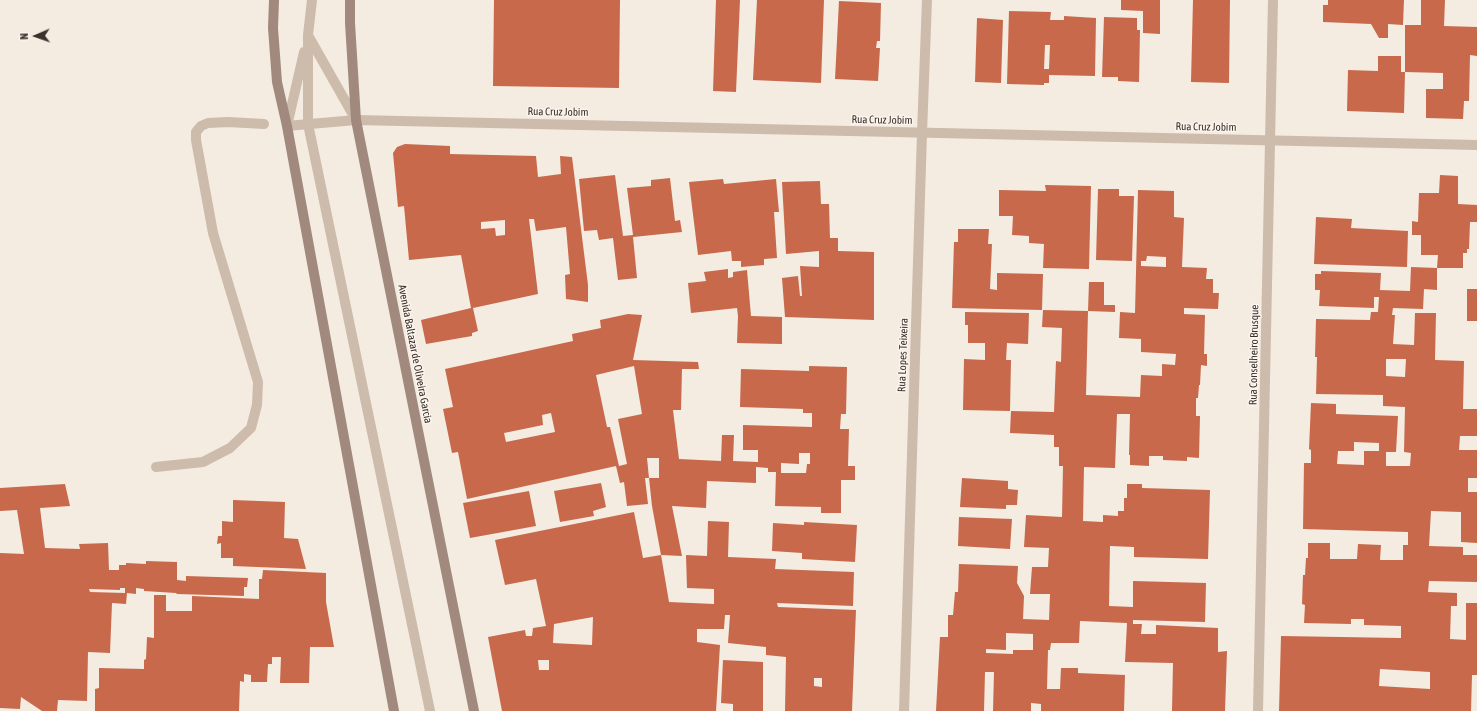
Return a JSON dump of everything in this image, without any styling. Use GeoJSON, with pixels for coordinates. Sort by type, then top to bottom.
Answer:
{"type":"FeatureCollection","features":[{"type":"Feature","properties":{"kind":"main road"},"geometry":{"type":"LineString","coordinates":[[274,0],[273,28],[277,82],[287,126],[394,711]]}},
{"type":"Feature","properties":{"kind":"main road","name":"Avenida Baltazar de Oliveira Garcia"},"geometry":{"type":"LineString","coordinates":[[350,0],[356,120],[474,711]]}},
{"type":"Feature","properties":{"kind":"street"},"geometry":{"type":"LineString","coordinates":[[287,126],[308,35],[312,0]]}},
{"type":"Feature","properties":{"kind":"street","name":"Rua Lopes Teixeira"},"geometry":{"type":"LineString","coordinates":[[904,711],[927,0]]}},
{"type":"Feature","properties":{"kind":"street","name":"Rua Conselheiro Brusque"},"geometry":{"type":"LineString","coordinates":[[1258,711],[1273,0]]}},
{"type":"Feature","properties":{"kind":"street"},"geometry":{"type":"LineString","coordinates":[[308,35],[356,120]]}},
{"type":"Feature","properties":{"kind":"street"},"geometry":{"type":"LineString","coordinates":[[308,35],[308,124],[430,711]]}},
{"type":"Feature","properties":{"kind":"street","name":"Rua Cruz Jobim"},"geometry":{"type":"LineString","coordinates":[[287,126],[356,120],[1477,145]]}},
{"type":"Feature","properties":{"kind":"street"},"geometry":{"type":"LineString","coordinates":[[156,467],[203,462],[230,448],[250,428],[257,406],[258,382],[213,233],[196,140],[196,132],[201,126],[208,124],[228,122],[264,124]]}},
{"type":"Feature","properties":{"kind":"building"},"geometry":{"type":"Polygon","coordinates":[[[494,0],[620,0],[619,88],[493,86],[494,0]]]}},
{"type":"Feature","properties":{"kind":"building"},"geometry":{"type":"Polygon","coordinates":[[[716,0],[740,0],[736,92],[713,91],[716,0]]]}},
{"type":"Feature","properties":{"kind":"building"},"geometry":{"type":"Polygon","coordinates":[[[757,0],[824,0],[821,83],[753,80],[757,0]]]}},
{"type":"Feature","properties":{"kind":"building"},"geometry":{"type":"Polygon","coordinates":[[[1121,0],[1160,0],[1160,34],[1143,33],[1143,11],[1121,10],[1121,0]]]}},
{"type":"Feature","properties":{"kind":"building"},"geometry":{"type":"Polygon","coordinates":[[[1193,0],[1230,0],[1229,83],[1191,82],[1193,0]]]}},
{"type":"Feature","properties":{"kind":"building"},"geometry":{"type":"Polygon","coordinates":[[[1328,0],[1404,0],[1403,25],[1388,24],[1388,38],[1379,38],[1371,24],[1323,22],[1323,5],[1328,5],[1328,0]]]}},
{"type":"Feature","properties":{"kind":"building"},"geometry":{"type":"Polygon","coordinates":[[[1421,0],[1445,0],[1444,26],[1477,27],[1477,56],[1470,55],[1469,101],[1464,101],[1463,119],[1426,118],[1426,89],[1443,89],[1443,73],[1405,72],[1405,25],[1421,25],[1421,0]]]}},
{"type":"Feature","properties":{"kind":"building"},"geometry":{"type":"Polygon","coordinates":[[[839,1],[881,3],[880,41],[877,41],[876,48],[880,48],[878,81],[835,79],[839,1]]]}},
{"type":"Feature","properties":{"kind":"building"},"geometry":{"type":"Polygon","coordinates":[[[1009,11],[1051,12],[1050,20],[1064,20],[1064,16],[1096,18],[1095,76],[1049,75],[1049,83],[1044,83],[1044,85],[1007,84],[1009,11]],[[1045,45],[1044,69],[1049,69],[1050,45],[1045,45]]]}},
{"type":"Feature","properties":{"kind":"building"},"geometry":{"type":"Polygon","coordinates":[[[1104,17],[1137,18],[1137,30],[1140,30],[1139,82],[1118,81],[1118,77],[1102,77],[1104,17]]]}},
{"type":"Feature","properties":{"kind":"building"},"geometry":{"type":"Polygon","coordinates":[[[977,18],[1003,20],[1001,83],[975,82],[977,18]]]}},
{"type":"Feature","properties":{"kind":"building"},"geometry":{"type":"Polygon","coordinates":[[[1378,56],[1401,56],[1401,72],[1405,72],[1404,113],[1347,111],[1348,70],[1378,71],[1378,56]]]}},
{"type":"Feature","properties":{"kind":"building"},"geometry":{"type":"Polygon","coordinates":[[[405,144],[450,146],[450,154],[536,156],[538,177],[561,174],[560,156],[572,157],[588,285],[588,302],[566,299],[565,275],[570,274],[566,227],[536,231],[534,219],[529,219],[538,294],[473,308],[478,331],[472,333],[472,336],[426,344],[421,320],[471,308],[461,255],[409,260],[404,206],[398,207],[393,153],[397,147],[405,144]],[[505,220],[481,222],[481,229],[495,228],[496,236],[505,235],[505,220]]]}},
{"type":"Feature","properties":{"kind":"building"},"geometry":{"type":"Polygon","coordinates":[[[615,175],[623,236],[633,235],[627,188],[651,186],[651,180],[670,178],[675,221],[680,220],[682,232],[633,237],[637,278],[618,280],[613,238],[599,240],[597,230],[584,231],[579,179],[615,175]]]}},
{"type":"Feature","properties":{"kind":"building"},"geometry":{"type":"Polygon","coordinates":[[[1440,175],[1458,176],[1458,204],[1477,205],[1477,222],[1470,222],[1469,249],[1467,249],[1467,253],[1463,253],[1463,268],[1437,268],[1438,255],[1421,255],[1421,235],[1412,235],[1412,221],[1418,222],[1419,193],[1439,193],[1440,175]]]}},
{"type":"Feature","properties":{"kind":"building"},"geometry":{"type":"Polygon","coordinates":[[[723,179],[724,184],[776,179],[779,212],[774,212],[777,258],[764,259],[764,265],[741,267],[741,261],[732,261],[731,251],[698,255],[689,182],[723,179]]]}},
{"type":"Feature","properties":{"kind":"building"},"geometry":{"type":"Polygon","coordinates":[[[820,181],[821,204],[829,204],[830,238],[838,238],[838,251],[874,252],[874,320],[785,317],[782,278],[798,276],[800,296],[802,296],[800,266],[819,267],[819,251],[786,254],[782,182],[820,181]]]}},
{"type":"Feature","properties":{"kind":"building"},"geometry":{"type":"Polygon","coordinates":[[[1045,185],[1091,186],[1089,269],[1043,268],[1044,244],[1029,243],[1029,236],[1012,235],[1013,216],[999,216],[999,190],[1046,191],[1045,185]]]}},
{"type":"Feature","properties":{"kind":"building"},"geometry":{"type":"Polygon","coordinates":[[[1098,189],[1119,189],[1119,196],[1134,196],[1132,261],[1096,260],[1098,189]]]}},
{"type":"Feature","properties":{"kind":"building"},"geometry":{"type":"Polygon","coordinates":[[[1138,190],[1174,191],[1174,217],[1184,218],[1182,267],[1207,268],[1206,279],[1213,279],[1213,293],[1219,293],[1218,309],[1184,308],[1184,314],[1205,315],[1204,354],[1207,354],[1207,366],[1201,365],[1200,385],[1198,398],[1196,398],[1196,416],[1200,416],[1199,458],[1187,457],[1187,461],[1163,460],[1163,456],[1149,456],[1149,466],[1130,465],[1130,414],[1117,414],[1115,468],[1084,467],[1083,521],[1103,522],[1103,515],[1118,516],[1118,511],[1124,511],[1124,498],[1127,498],[1127,484],[1142,484],[1142,488],[1210,490],[1208,559],[1134,557],[1134,547],[1110,546],[1109,606],[1133,607],[1133,581],[1206,583],[1205,622],[1133,620],[1133,624],[1142,624],[1141,634],[1156,634],[1156,625],[1218,628],[1218,652],[1227,651],[1225,711],[1172,711],[1173,663],[1125,662],[1127,623],[1080,621],[1079,643],[1051,643],[1050,650],[1048,650],[1047,689],[1060,689],[1061,668],[1078,668],[1078,673],[1125,675],[1124,711],[1041,711],[1041,704],[1031,703],[1031,711],[993,711],[994,672],[985,672],[984,711],[936,711],[940,637],[948,637],[948,615],[953,615],[955,592],[958,592],[959,564],[1018,566],[1017,583],[1024,596],[1023,619],[1049,620],[1050,594],[1030,594],[1032,567],[1048,567],[1049,548],[1024,547],[1026,515],[1062,517],[1063,466],[1059,466],[1059,447],[1054,447],[1054,435],[1010,433],[1011,411],[1054,412],[1056,361],[1061,362],[1062,328],[1042,327],[1043,310],[1088,311],[1086,395],[1140,397],[1141,375],[1162,376],[1162,364],[1175,365],[1176,354],[1141,352],[1141,339],[1119,338],[1120,312],[1135,313],[1138,190]],[[1147,256],[1146,261],[1141,261],[1141,266],[1166,267],[1166,257],[1147,256]],[[1006,633],[1006,650],[986,649],[986,653],[1013,654],[1013,650],[1033,650],[1033,634],[1006,633]]]}},
{"type":"Feature","properties":{"kind":"building"},"geometry":{"type":"Polygon","coordinates":[[[1316,217],[1352,219],[1351,228],[1408,231],[1407,267],[1314,264],[1316,217]]]}},
{"type":"Feature","properties":{"kind":"building"},"geometry":{"type":"Polygon","coordinates":[[[958,229],[989,229],[988,244],[992,244],[990,289],[997,290],[997,273],[1043,274],[1042,310],[952,308],[954,242],[958,242],[958,229]]]}},
{"type":"Feature","properties":{"kind":"building"},"geometry":{"type":"Polygon","coordinates":[[[1411,267],[1437,268],[1437,290],[1424,289],[1423,309],[1393,308],[1392,315],[1395,315],[1393,344],[1414,345],[1415,313],[1436,313],[1435,360],[1464,361],[1463,409],[1477,409],[1477,436],[1460,436],[1459,450],[1477,450],[1477,478],[1468,478],[1468,492],[1477,492],[1477,543],[1461,542],[1461,512],[1431,511],[1429,546],[1463,547],[1463,555],[1477,555],[1477,582],[1429,581],[1428,592],[1457,593],[1457,606],[1451,606],[1450,639],[1466,640],[1466,603],[1477,603],[1477,675],[1472,675],[1471,711],[1279,711],[1281,636],[1401,638],[1401,626],[1364,625],[1364,619],[1351,619],[1351,624],[1304,623],[1305,605],[1302,604],[1303,575],[1305,575],[1306,558],[1308,558],[1308,543],[1330,543],[1330,559],[1357,559],[1358,544],[1381,545],[1380,560],[1403,560],[1403,545],[1408,545],[1408,532],[1303,529],[1304,463],[1311,463],[1311,450],[1309,449],[1311,403],[1336,404],[1336,414],[1398,416],[1396,452],[1386,452],[1386,466],[1410,466],[1411,453],[1404,452],[1405,407],[1383,406],[1383,395],[1316,394],[1316,319],[1370,320],[1371,312],[1378,312],[1379,297],[1374,297],[1374,308],[1319,306],[1320,290],[1315,290],[1315,274],[1321,274],[1321,271],[1381,273],[1380,290],[1410,291],[1411,267]],[[1386,359],[1386,376],[1405,377],[1406,359],[1386,359]],[[1354,442],[1354,451],[1338,451],[1337,464],[1364,465],[1364,451],[1379,451],[1379,443],[1354,442]],[[1380,669],[1379,686],[1430,689],[1430,672],[1380,669]]]}},
{"type":"Feature","properties":{"kind":"building"},"geometry":{"type":"Polygon","coordinates":[[[728,269],[728,278],[733,277],[733,272],[747,270],[751,316],[782,317],[782,344],[737,343],[737,308],[691,313],[688,283],[706,281],[704,272],[728,269]]]}},
{"type":"Feature","properties":{"kind":"building"},"geometry":{"type":"Polygon","coordinates":[[[1089,282],[1104,282],[1104,305],[1115,305],[1115,312],[1088,311],[1089,282]]]}},
{"type":"Feature","properties":{"kind":"building"},"geometry":{"type":"Polygon","coordinates":[[[1467,289],[1477,289],[1477,321],[1467,321],[1467,289]]]}},
{"type":"Feature","properties":{"kind":"building"},"geometry":{"type":"Polygon","coordinates":[[[965,312],[1029,313],[1028,344],[1007,343],[1006,360],[1011,360],[1010,411],[963,410],[964,359],[985,360],[985,343],[968,343],[968,325],[965,325],[965,312]]]}},
{"type":"Feature","properties":{"kind":"building"},"geometry":{"type":"Polygon","coordinates":[[[628,314],[642,315],[633,360],[698,362],[699,369],[682,369],[681,410],[673,410],[679,459],[721,461],[722,435],[734,435],[733,461],[758,462],[758,450],[743,450],[743,425],[812,427],[812,413],[803,413],[803,409],[740,407],[741,369],[809,371],[809,366],[847,367],[846,414],[841,414],[840,429],[849,429],[848,466],[855,466],[855,480],[841,480],[841,513],[821,513],[821,507],[775,506],[776,472],[768,472],[768,468],[756,467],[756,483],[707,481],[706,508],[672,506],[682,556],[661,555],[652,506],[649,478],[645,478],[648,504],[627,506],[624,482],[620,483],[616,466],[467,499],[458,452],[452,453],[443,409],[453,407],[445,369],[573,341],[572,334],[601,328],[600,320],[628,314]],[[634,366],[596,375],[607,427],[610,427],[619,466],[627,464],[618,419],[642,414],[634,366]],[[551,413],[542,415],[543,425],[504,433],[506,442],[555,432],[551,413]],[[799,453],[799,464],[781,463],[781,473],[806,473],[807,464],[810,464],[810,453],[799,453]],[[647,458],[649,478],[659,478],[659,458],[647,458]]]}},
{"type":"Feature","properties":{"kind":"building"},"geometry":{"type":"Polygon","coordinates":[[[962,478],[1008,481],[1008,489],[1018,490],[1017,505],[1006,505],[1006,509],[960,507],[962,478]]]}},
{"type":"Feature","properties":{"kind":"building"},"geometry":{"type":"Polygon","coordinates":[[[601,483],[606,507],[593,511],[594,516],[560,522],[554,491],[601,483]]]}},
{"type":"Feature","properties":{"kind":"building"},"geometry":{"type":"Polygon","coordinates":[[[65,484],[70,506],[40,508],[45,548],[80,549],[79,544],[108,543],[109,570],[119,570],[119,565],[126,565],[126,563],[146,564],[146,561],[177,562],[177,580],[186,581],[186,576],[248,578],[247,587],[244,587],[244,596],[177,594],[144,591],[144,589],[136,588],[136,594],[127,593],[126,604],[112,603],[110,653],[88,652],[87,701],[58,700],[57,711],[42,711],[21,697],[20,709],[0,708],[0,553],[24,554],[17,510],[0,511],[0,488],[65,484]],[[120,588],[120,590],[89,589],[90,592],[125,593],[125,588],[120,588]]]}},
{"type":"Feature","properties":{"kind":"building"},"geometry":{"type":"Polygon","coordinates":[[[529,491],[536,526],[470,538],[463,503],[529,491]]]}},
{"type":"Feature","properties":{"kind":"building"},"geometry":{"type":"Polygon","coordinates":[[[233,500],[285,502],[284,538],[298,539],[306,569],[233,566],[233,558],[221,558],[221,543],[217,544],[218,536],[222,536],[222,521],[233,522],[233,500]]]}},
{"type":"Feature","properties":{"kind":"building"},"geometry":{"type":"Polygon","coordinates":[[[634,512],[643,558],[661,555],[669,602],[714,604],[714,589],[687,588],[686,555],[707,556],[708,521],[729,522],[728,557],[776,559],[775,569],[854,572],[853,606],[777,603],[778,607],[856,610],[852,711],[785,711],[786,657],[766,655],[766,647],[728,643],[730,615],[725,615],[724,629],[697,629],[697,642],[720,645],[716,711],[502,711],[488,637],[525,630],[526,636],[532,636],[533,628],[546,626],[536,579],[505,585],[495,540],[634,512]],[[593,617],[554,624],[553,643],[592,645],[593,617]],[[538,660],[539,670],[549,670],[549,660],[538,660]],[[814,678],[814,686],[822,687],[822,678],[814,678]]]}},
{"type":"Feature","properties":{"kind":"building"},"geometry":{"type":"Polygon","coordinates":[[[959,517],[1012,519],[1010,549],[958,546],[959,517]]]}},
{"type":"Feature","properties":{"kind":"building"},"geometry":{"type":"Polygon","coordinates":[[[804,522],[857,525],[855,562],[802,559],[802,553],[772,551],[773,523],[804,525],[804,522]]]}},
{"type":"Feature","properties":{"kind":"building"},"geometry":{"type":"Polygon","coordinates":[[[263,570],[326,573],[326,602],[334,647],[310,647],[309,683],[280,683],[281,657],[272,657],[272,664],[268,664],[267,682],[251,682],[251,675],[244,674],[244,682],[240,681],[239,711],[95,711],[95,689],[99,688],[99,668],[144,669],[147,637],[154,638],[154,595],[166,595],[166,611],[192,611],[192,596],[259,599],[259,579],[262,579],[263,570]]]}},
{"type":"Feature","properties":{"kind":"building"},"geometry":{"type":"Polygon","coordinates":[[[723,660],[763,662],[763,711],[733,711],[733,704],[721,703],[723,660]]]}}]}
